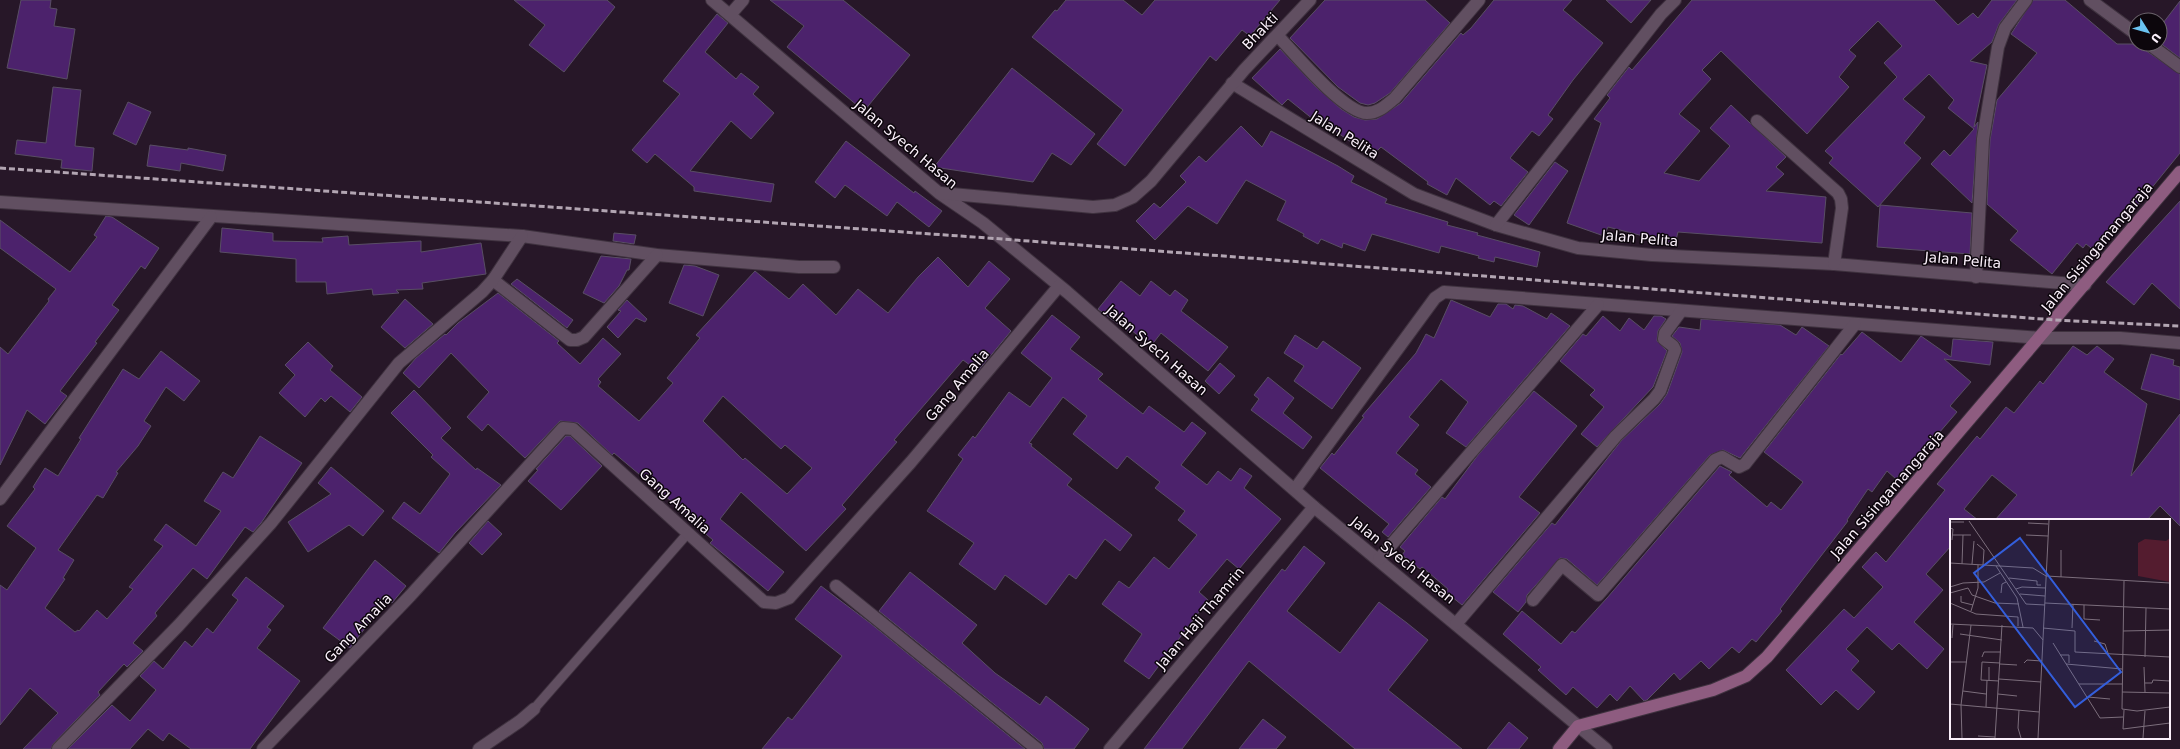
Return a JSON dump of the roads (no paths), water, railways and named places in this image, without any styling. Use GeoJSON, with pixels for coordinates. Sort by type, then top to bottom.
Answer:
{"type":"FeatureCollection","features":[{"type":"Feature","properties":{"kind":"street","name":"Jalan Syech Hasan"},"geometry":{"type":"LineString","coordinates":[[712,0],[939,193],[982,223],[1059,286],[1314,507],[1379,559],[1606,749]]}},
{"type":"Feature","properties":{"kind":"street"},"geometry":{"type":"LineString","coordinates":[[730,15],[743,0]]}},
{"type":"Feature","properties":{"kind":"street","name":"Bhakti"},"geometry":{"type":"LineString","coordinates":[[939,193],[1093,207],[1115,205],[1133,197],[1151,181],[1232,83],[1278,36],[1310,0]]}},
{"type":"Feature","properties":{"kind":"street"},"geometry":{"type":"LineString","coordinates":[[1278,36],[1348,107],[1366,114],[1380,111],[1395,98],[1479,0]]}},
{"type":"Feature","properties":{"kind":"street"},"geometry":{"type":"LineString","coordinates":[[1496,225],[1661,14],[1675,0]]}},
{"type":"Feature","properties":{"kind":"street"},"geometry":{"type":"LineString","coordinates":[[1976,277],[1983,139],[1998,47],[2004,28],[2026,0]]}},
{"type":"Feature","properties":{"kind":"street"},"geometry":{"type":"LineString","coordinates":[[2090,0],[2128,28]]}},
{"type":"Feature","properties":{"kind":"street"},"geometry":{"type":"LineString","coordinates":[[2160,52],[2180,67]]}},
{"type":"Feature","properties":{"kind":"street","name":"Jalan Pelita"},"geometry":{"type":"LineString","coordinates":[[1232,83],[1414,194],[1496,225],[1578,248],[1652,255],[1834,264],[2085,285]]}},
{"type":"Feature","properties":{"kind":"street"},"geometry":{"type":"LineString","coordinates":[[1757,120],[1838,193],[1842,199],[1834,264]]}},
{"type":"Feature","properties":{"kind":"street","name":"Jalan Sisingamangaraja"},"geometry":{"type":"LineString","coordinates":[[1578,726],[1713,690],[1746,676],[1767,657],[2180,172]]}},
{"type":"Feature","properties":{"kind":"street"},"geometry":{"type":"LineString","coordinates":[[0,202],[211,217],[522,236],[657,255],[799,267],[834,267]]}},
{"type":"Feature","properties":{"kind":"street"},"geometry":{"type":"LineString","coordinates":[[0,499],[211,217]]}},
{"type":"Feature","properties":{"kind":"street"},"geometry":{"type":"LineString","coordinates":[[58,749],[179,624],[271,523],[399,363],[482,292],[493,280],[522,236]]}},
{"type":"Feature","properties":{"kind":"street"},"geometry":{"type":"LineString","coordinates":[[493,280],[570,340],[577,340],[584,337],[657,255]]}},
{"type":"Feature","properties":{"kind":"street","name":"Gang Amalia"},"geometry":{"type":"LineString","coordinates":[[263,749],[410,596],[563,428],[573,429],[764,602],[776,603],[789,598],[911,462],[1059,286]]}},
{"type":"Feature","properties":{"kind":"street"},"geometry":{"type":"LineString","coordinates":[[1295,489],[1439,294],[1449,292],[1598,305],[2040,338],[2120,338],[2180,343]]}},
{"type":"Feature","properties":{"kind":"street"},"geometry":{"type":"LineString","coordinates":[[1379,559],[1598,305]]}},
{"type":"Feature","properties":{"kind":"street"},"geometry":{"type":"LineString","coordinates":[[1456,624],[1616,436],[1656,396],[1675,350],[1673,346],[1664,339],[1665,333],[1682,311]]}},
{"type":"Feature","properties":{"kind":"street"},"geometry":{"type":"LineString","coordinates":[[1533,600],[1562,565],[1598,596],[1715,460],[1722,457],[1739,467],[1745,464],[1855,324]]}},
{"type":"Feature","properties":{"kind":"street","name":"Jalan Haji Thamrin"},"geometry":{"type":"LineString","coordinates":[[1110,749],[1314,507]]}},
{"type":"Feature","properties":{"kind":"street"},"geometry":{"type":"LineString","coordinates":[[836,586],[1037,749]]}},
{"type":"Feature","properties":{"kind":"street"},"geometry":{"type":"LineString","coordinates":[[479,749],[515,725],[534,709]]}},
{"type":"Feature","properties":{"kind":"street"},"geometry":{"type":"LineString","coordinates":[[1559,749],[1578,726]]}},
{"type":"Feature","properties":{"kind":"lane"},"geometry":{"type":"LineString","coordinates":[[534,709],[688,533]]}},
{"type":"Feature","properties":{"kind":"railway"},"geometry":{"type":"LineString","coordinates":[[0,168],[1002,239],[2055,320],[2180,326]]}}]}
